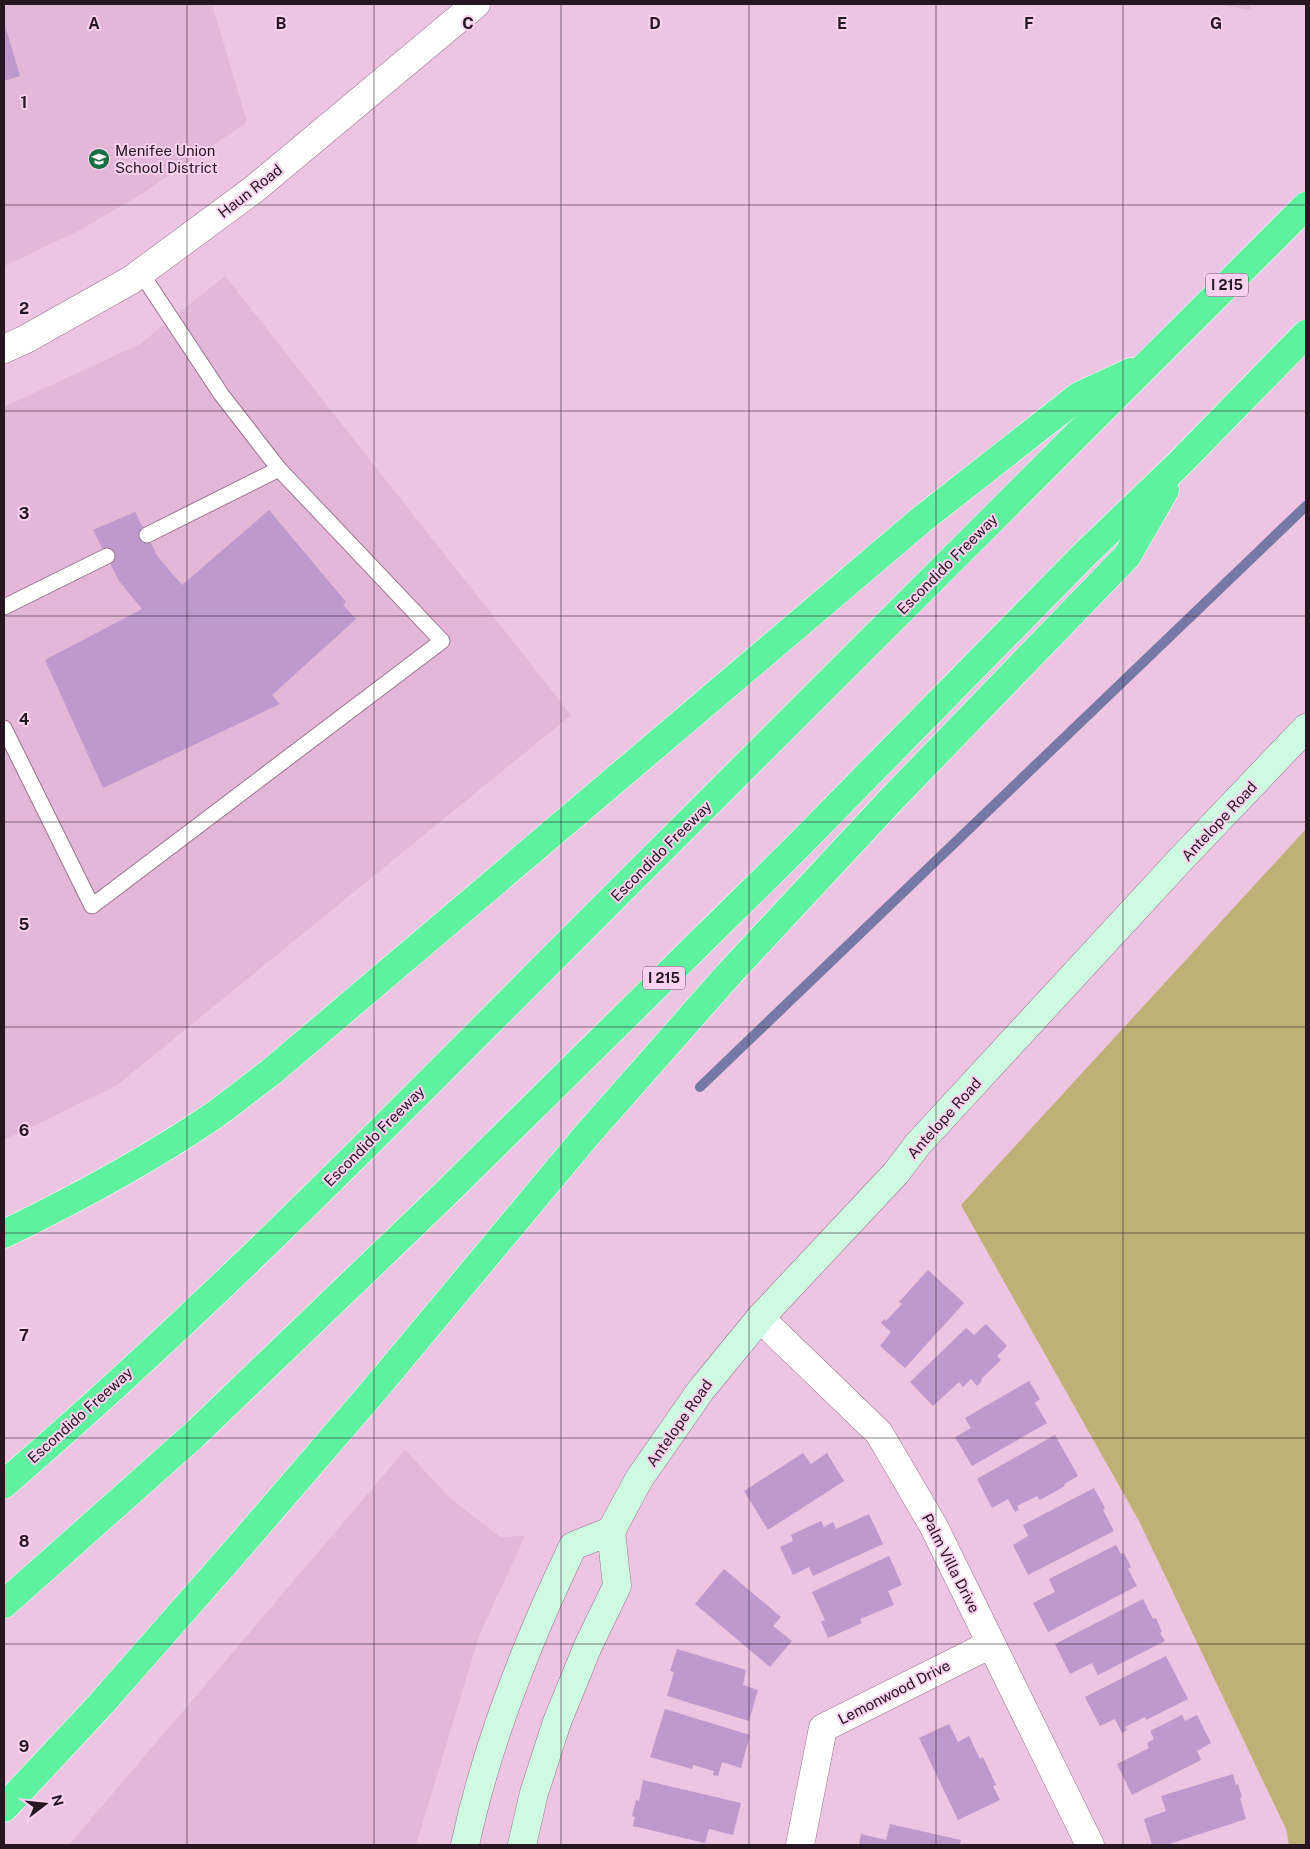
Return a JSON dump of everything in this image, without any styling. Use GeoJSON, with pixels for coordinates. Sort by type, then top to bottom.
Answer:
{"type":"FeatureCollection","features":[{"type":"Feature","properties":{"kind":"highway","name":"Escondido Freeway"},"geometry":{"type":"LineString","coordinates":[[4,1484],[72,1426],[265,1244],[481,1031],[1306,206]]}},
{"type":"Feature","properties":{"kind":"highway","name":"I 215"},"geometry":{"type":"LineString","coordinates":[[4,1604],[194,1435],[446,1193],[796,848],[1084,555],[1179,464],[1306,334]]}},
{"type":"Feature","properties":{"kind":"highway"},"geometry":{"type":"LineString","coordinates":[[4,1234],[134,1166],[214,1116],[271,1072],[921,520],[1079,396],[1148,364]]}},
{"type":"Feature","properties":{"kind":"highway"},"geometry":{"type":"LineString","coordinates":[[4,1808],[101,1704],[239,1548],[376,1388],[586,1136],[728,975],[889,802],[1127,556],[1179,464]]}},
{"type":"Feature","properties":{"kind":"street","name":"Haun Road"},"geometry":{"type":"LineString","coordinates":[[4,349],[26,339],[141,273],[252,190],[476,4]]}},
{"type":"Feature","properties":{"kind":"street","name":"Antelope Road"},"geometry":{"type":"LineString","coordinates":[[611,1531],[639,1479],[701,1390],[760,1318],[896,1173],[918,1144],[1306,728]]}},
{"type":"Feature","properties":{"kind":"street","name":"Palm Villa Drive"},"geometry":{"type":"LineString","coordinates":[[760,1318],[879,1433],[933,1525],[1090,1845]]}},
{"type":"Feature","properties":{"kind":"street"},"geometry":{"type":"LineString","coordinates":[[465,1845],[470,1822],[504,1712],[522,1660],[546,1602],[573,1546],[611,1531],[617,1586],[588,1646],[557,1722],[534,1793],[522,1845]]}},
{"type":"Feature","properties":{"kind":"street","name":"Lemonwood Drive"},"geometry":{"type":"LineString","coordinates":[[800,1845],[824,1728],[991,1644]]}},
{"type":"Feature","properties":{"kind":"lane"},"geometry":{"type":"LineString","coordinates":[[4,728],[92,906],[442,641],[279,470],[221,394],[141,273]]}},
{"type":"Feature","properties":{"kind":"lane"},"geometry":{"type":"LineString","coordinates":[[146,535],[279,470]]}},
{"type":"Feature","properties":{"kind":"lane"},"geometry":{"type":"LineString","coordinates":[[4,607],[107,556]]}},
{"type":"Feature","properties":{"kind":"shaded area","name":"Menifee Union School District"},"geometry":{"type":"Polygon","coordinates":[[[4,4],[212,4],[247,122],[140,195],[78,231],[4,266],[4,4]]]}},
{"type":"Feature","properties":{"kind":"shaded area"},"geometry":{"type":"Polygon","coordinates":[[[1215,4],[1250,4],[1251,10],[1215,4]]]}},
{"type":"Feature","properties":{"kind":"shaded area"},"geometry":{"type":"Polygon","coordinates":[[[225,276],[571,715],[116,1086],[4,1140],[4,407],[140,344],[225,276]]]}},
{"type":"Feature","properties":{"kind":"shaded area"},"geometry":{"type":"Polygon","coordinates":[[[1306,829],[1306,1845],[1289,1845],[1286,1829],[1139,1521],[961,1205],[1306,829]]]}},
{"type":"Feature","properties":{"kind":"shaded area"},"geometry":{"type":"Polygon","coordinates":[[[405,1450],[450,1498],[500,1537],[525,1536],[479,1636],[416,1845],[69,1845],[405,1450]]]}},
{"type":"Feature","properties":{"kind":"building"},"geometry":{"type":"Polygon","coordinates":[[[4,22],[20,76],[4,81],[4,22]]]}},
{"type":"Feature","properties":{"kind":"building"},"geometry":{"type":"Polygon","coordinates":[[[269,510],[346,602],[343,605],[356,619],[272,695],[280,704],[103,788],[45,660],[142,609],[119,581],[93,530],[135,512],[158,557],[182,585],[269,510]]]}},
{"type":"Feature","properties":{"kind":"building"},"geometry":{"type":"Polygon","coordinates":[[[928,1270],[964,1303],[905,1368],[880,1346],[891,1332],[881,1323],[884,1319],[886,1321],[902,1304],[899,1302],[928,1270]]]}},
{"type":"Feature","properties":{"kind":"building"},"geometry":{"type":"Polygon","coordinates":[[[986,1324],[1007,1346],[997,1356],[1001,1360],[981,1379],[982,1381],[977,1386],[971,1379],[963,1387],[959,1382],[933,1406],[910,1382],[966,1328],[974,1335],[986,1324]]]}},
{"type":"Feature","properties":{"kind":"building"},"geometry":{"type":"Polygon","coordinates":[[[1029,1381],[1040,1399],[1035,1403],[1047,1423],[972,1466],[955,1437],[971,1428],[965,1418],[1029,1381]]]}},
{"type":"Feature","properties":{"kind":"building"},"geometry":{"type":"Polygon","coordinates":[[[1055,1435],[1078,1476],[1064,1484],[1065,1486],[1040,1500],[1037,1496],[1017,1506],[1019,1510],[1015,1512],[1008,1499],[992,1508],[977,1479],[1055,1435]]]}},
{"type":"Feature","properties":{"kind":"building"},"geometry":{"type":"Polygon","coordinates":[[[803,1453],[811,1464],[827,1453],[844,1481],[768,1530],[744,1491],[803,1453]]]}},
{"type":"Feature","properties":{"kind":"building"},"geometry":{"type":"Polygon","coordinates":[[[1094,1488],[1105,1508],[1103,1510],[1114,1531],[1028,1575],[1013,1545],[1028,1536],[1023,1525],[1094,1488]]]}},
{"type":"Feature","properties":{"kind":"building"},"geometry":{"type":"Polygon","coordinates":[[[869,1514],[883,1544],[813,1576],[809,1567],[793,1575],[780,1547],[793,1541],[791,1535],[821,1521],[824,1527],[833,1522],[836,1529],[869,1514]]]}},
{"type":"Feature","properties":{"kind":"building"},"geometry":{"type":"Polygon","coordinates":[[[1116,1545],[1121,1554],[1124,1553],[1131,1567],[1128,1569],[1137,1586],[1048,1632],[1033,1603],[1055,1592],[1049,1579],[1116,1545]]]}},
{"type":"Feature","properties":{"kind":"building"},"geometry":{"type":"Polygon","coordinates":[[[889,1556],[902,1585],[888,1591],[894,1605],[860,1619],[862,1623],[828,1638],[821,1622],[825,1620],[812,1592],[889,1556]]]}},
{"type":"Feature","properties":{"kind":"building"},"geometry":{"type":"Polygon","coordinates":[[[724,1569],[781,1617],[773,1626],[792,1641],[770,1667],[695,1604],[724,1569]]]}},
{"type":"Feature","properties":{"kind":"building"},"geometry":{"type":"Polygon","coordinates":[[[1143,1599],[1153,1619],[1156,1618],[1162,1632],[1160,1633],[1165,1641],[1098,1675],[1092,1663],[1070,1674],[1055,1644],[1143,1599]]]}},
{"type":"Feature","properties":{"kind":"building"},"geometry":{"type":"Polygon","coordinates":[[[677,1649],[746,1670],[743,1685],[758,1690],[749,1721],[667,1696],[674,1672],[670,1671],[677,1649]]]}},
{"type":"Feature","properties":{"kind":"building"},"geometry":{"type":"Polygon","coordinates":[[[1166,1656],[1188,1699],[1146,1720],[1145,1717],[1125,1727],[1127,1730],[1122,1733],[1115,1719],[1100,1726],[1085,1697],[1166,1656]]]}},
{"type":"Feature","properties":{"kind":"building"},"geometry":{"type":"Polygon","coordinates":[[[665,1709],[750,1735],[741,1768],[722,1762],[718,1776],[713,1775],[714,1771],[693,1765],[692,1769],[650,1757],[665,1709]]]}},
{"type":"Feature","properties":{"kind":"building"},"geometry":{"type":"Polygon","coordinates":[[[1182,1715],[1185,1721],[1197,1715],[1211,1743],[1197,1751],[1201,1760],[1132,1795],[1117,1764],[1149,1748],[1147,1743],[1154,1739],[1150,1731],[1182,1715]]]}},
{"type":"Feature","properties":{"kind":"building"},"geometry":{"type":"Polygon","coordinates":[[[949,1724],[958,1742],[969,1736],[980,1759],[983,1757],[996,1785],[993,1786],[1000,1800],[958,1820],[919,1738],[949,1724]]]}},
{"type":"Feature","properties":{"kind":"building"},"geometry":{"type":"Polygon","coordinates":[[[1233,1774],[1242,1797],[1240,1798],[1246,1819],[1166,1845],[1152,1845],[1144,1819],[1166,1811],[1161,1796],[1233,1774]]]}},
{"type":"Feature","properties":{"kind":"building"},"geometry":{"type":"Polygon","coordinates":[[[643,1780],[741,1803],[733,1835],[709,1829],[705,1843],[633,1826],[635,1817],[632,1816],[636,1800],[639,1801],[643,1780]]]}},
{"type":"Feature","properties":{"kind":"building"},"geometry":{"type":"Polygon","coordinates":[[[890,1824],[961,1840],[960,1845],[859,1845],[861,1834],[886,1840],[890,1824]]]}},
{"type":"Feature","properties":{"kind":"waterway"},"geometry":{"type":"LineString","coordinates":[[700,1087],[1306,506]]}},
{"type":"Feature","properties":{"kind":"place","name":"Menifee Union School District"},"geometry":{"type":"Point","coordinates":[99,159]}}]}
